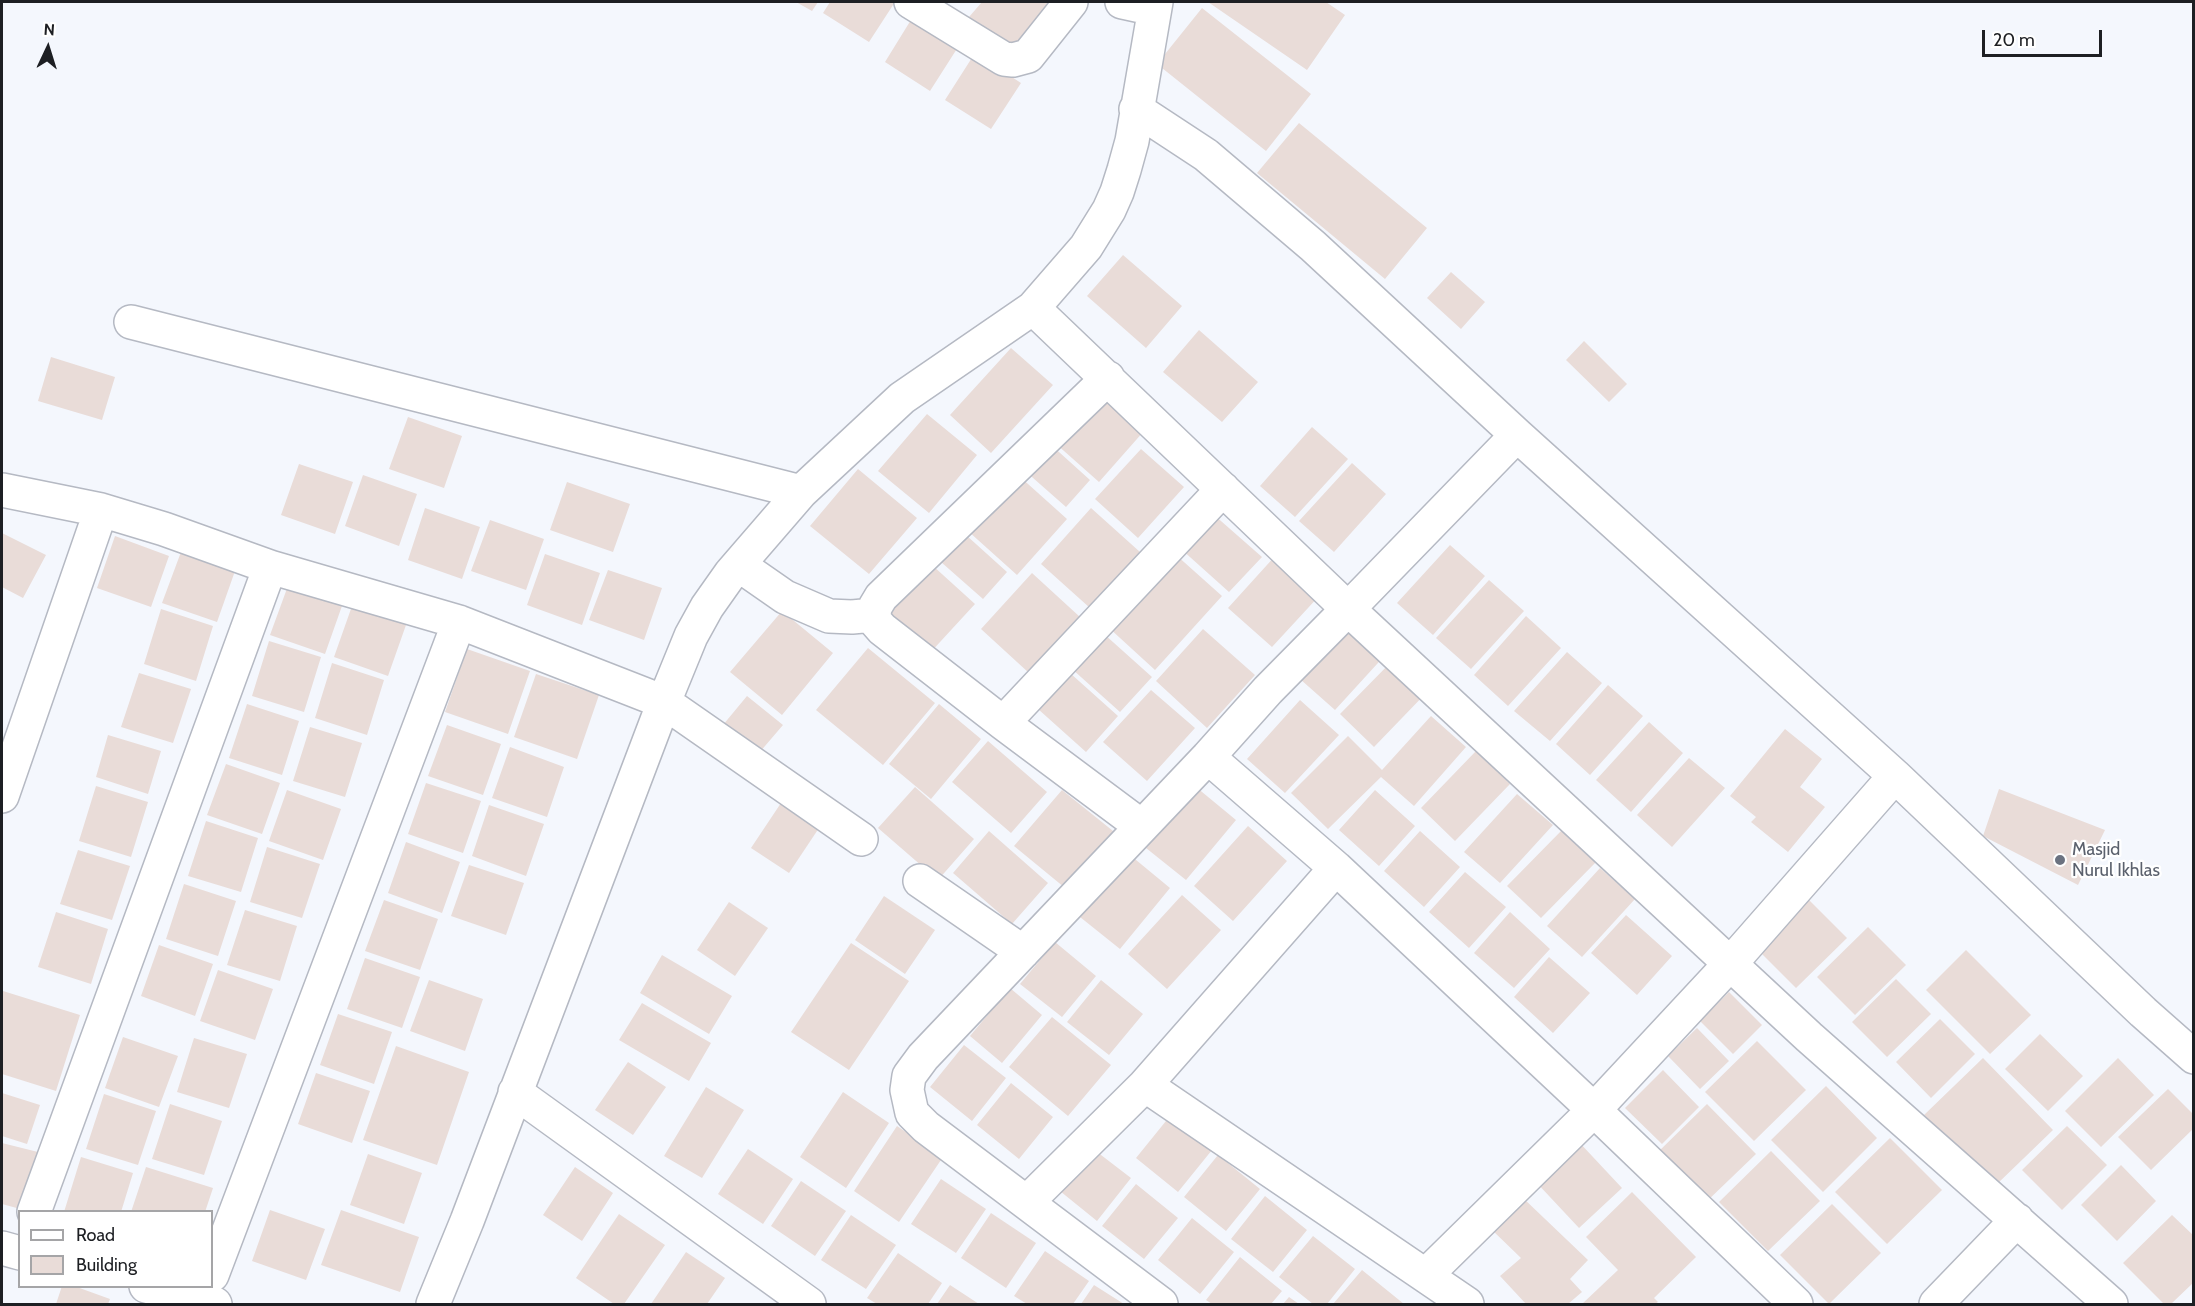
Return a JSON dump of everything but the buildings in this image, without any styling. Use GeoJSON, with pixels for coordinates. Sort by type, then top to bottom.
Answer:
{"type":"FeatureCollection","features":[{"type":"Feature","properties":{"kind":"street"},"geometry":{"type":"LineString","coordinates":[[911,2],[1004,59],[1013,60],[1028,56],[1071,2]]}},
{"type":"Feature","properties":{"kind":"street"},"geometry":{"type":"LineString","coordinates":[[433,1305],[610,848],[664,702],[696,626],[707,607],[739,565],[801,492],[902,398],[1033,308],[1086,247],[1109,210],[1117,192],[1132,141],[1155,5],[1122,2]]}},
{"type":"Feature","properties":{"kind":"street"},"geometry":{"type":"LineString","coordinates":[[1136,109],[1206,155],[1313,246],[1517,435],[1895,776],[2193,1057]]}},
{"type":"Feature","properties":{"kind":"street"},"geometry":{"type":"LineString","coordinates":[[1033,308],[1347,609],[1730,964],[2111,1305]]}},
{"type":"Feature","properties":{"kind":"street"},"geometry":{"type":"LineString","coordinates":[[131,322],[801,492]]}},
{"type":"Feature","properties":{"kind":"street"},"geometry":{"type":"LineString","coordinates":[[1108,378],[881,597],[875,607],[874,615],[875,621],[882,629],[1141,826]]}},
{"type":"Feature","properties":{"kind":"street"},"geometry":{"type":"LineString","coordinates":[[1161,1305],[926,1127],[912,1113],[907,1090],[909,1076],[923,1057],[1208,757],[1268,690],[1517,435]]}},
{"type":"Feature","properties":{"kind":"street"},"geometry":{"type":"LineString","coordinates":[[1003,723],[1223,489]]}},
{"type":"Feature","properties":{"kind":"street"},"geometry":{"type":"LineString","coordinates":[[2,490],[101,510],[164,529],[270,567],[459,622],[664,702],[861,839]]}},
{"type":"Feature","properties":{"kind":"street"},"geometry":{"type":"LineString","coordinates":[[2,796],[101,510]]}},
{"type":"Feature","properties":{"kind":"street"},"geometry":{"type":"LineString","coordinates":[[739,565],[785,597],[829,616],[874,615]]}},
{"type":"Feature","properties":{"kind":"street"},"geometry":{"type":"LineString","coordinates":[[35,1210],[270,567]]}},
{"type":"Feature","properties":{"kind":"street"},"geometry":{"type":"LineString","coordinates":[[213,1281],[459,622]]}},
{"type":"Feature","properties":{"kind":"street"},"geometry":{"type":"LineString","coordinates":[[1208,757],[1336,868],[1594,1110],[1796,1305]]}},
{"type":"Feature","properties":{"kind":"street"},"geometry":{"type":"LineString","coordinates":[[1426,1275],[1594,1110],[1730,964],[1895,776]]}},
{"type":"Feature","properties":{"kind":"street"},"geometry":{"type":"LineString","coordinates":[[1027,1202],[1145,1085],[1336,868]]}},
{"type":"Feature","properties":{"kind":"street"},"geometry":{"type":"LineString","coordinates":[[920,881],[1023,952]]}},
{"type":"Feature","properties":{"kind":"street"},"geometry":{"type":"LineString","coordinates":[[1145,1085],[1467,1305]]}},
{"type":"Feature","properties":{"kind":"street"},"geometry":{"type":"LineString","coordinates":[[514,1092],[809,1305]]}},
{"type":"Feature","properties":{"kind":"street"},"geometry":{"type":"LineString","coordinates":[[1936,1305],[2017,1220]]}},
{"type":"Feature","properties":{"kind":"street"},"geometry":{"type":"LineString","coordinates":[[159,1288],[209,1292]]}},
{"type":"Feature","properties":{"kind":"place","name":"Masjid Nurul Ikhlas"},"geometry":{"type":"Point","coordinates":[2060,860]}}]}
